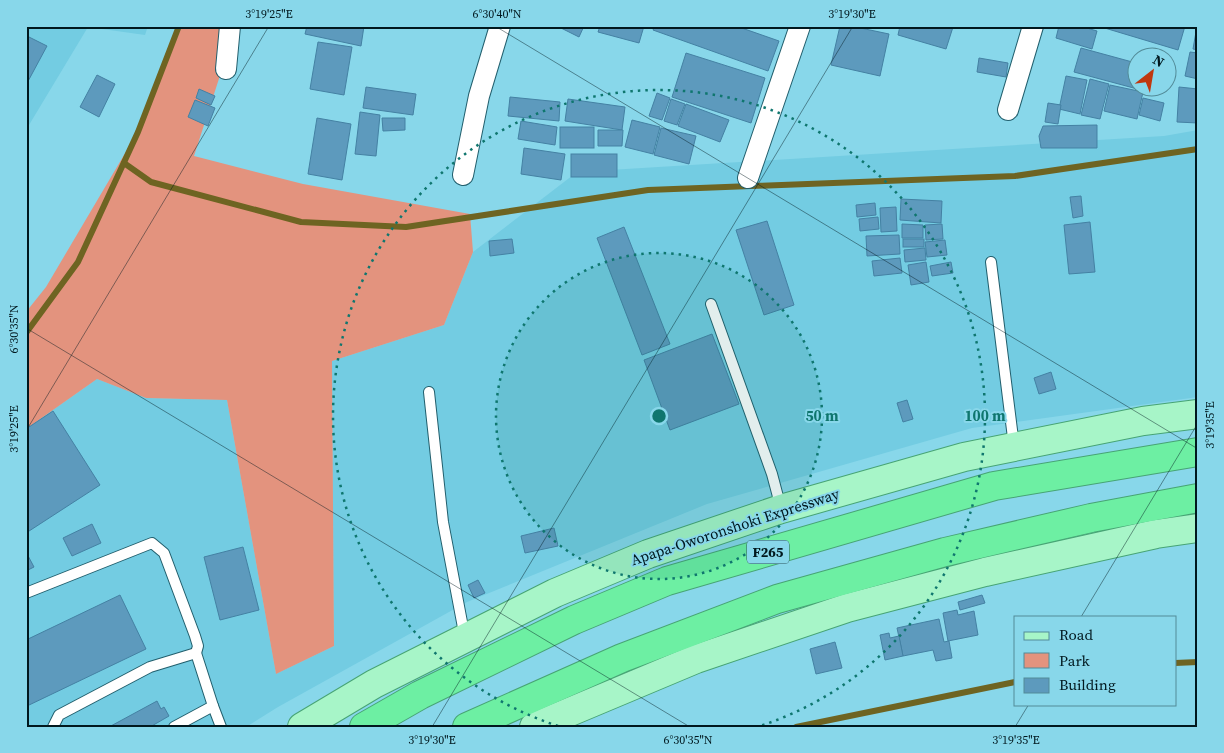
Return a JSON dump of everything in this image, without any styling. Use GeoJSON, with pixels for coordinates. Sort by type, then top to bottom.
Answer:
{"type":"FeatureCollection","features":[{"type":"Feature","properties":{"kind":"highway","name":"Apapa-Oworonshoki Expressway"},"geometry":{"type":"LineString","coordinates":[[364,727],[420,695],[574,620],[667,582],[994,486],[1198,452]]}},
{"type":"Feature","properties":{"kind":"highway"},"geometry":{"type":"LineString","coordinates":[[467,727],[622,658],[777,599],[945,552],[1091,518],[1198,498]]}},
{"type":"Feature","properties":{"kind":"main road","name":"Apapa-Oworonshoki Expressway"},"geometry":{"type":"LineString","coordinates":[[302,727],[374,684],[555,593],[648,554],[781,509],[964,457],[1143,421],[1198,414]]}},
{"type":"Feature","properties":{"kind":"main road"},"geometry":{"type":"LineString","coordinates":[[534,727],[696,659],[847,608],[985,572],[1156,534],[1198,528]]}},
{"type":"Feature","properties":{"kind":"street"},"geometry":{"type":"LineString","coordinates":[[226,70],[230,26]]}},
{"type":"Feature","properties":{"kind":"street"},"geometry":{"type":"LineString","coordinates":[[463,175],[479,96],[500,26]]}},
{"type":"Feature","properties":{"kind":"street"},"geometry":{"type":"LineString","coordinates":[[748,178],[800,26]]}},
{"type":"Feature","properties":{"kind":"street"},"geometry":{"type":"LineString","coordinates":[[1008,110],[1033,26]]}},
{"type":"Feature","properties":{"kind":"lane"},"geometry":{"type":"LineString","coordinates":[[991,262],[1014,447]]}},
{"type":"Feature","properties":{"kind":"lane"},"geometry":{"type":"LineString","coordinates":[[711,304],[772,474],[781,509]]}},
{"type":"Feature","properties":{"kind":"lane"},"geometry":{"type":"LineString","coordinates":[[430,392],[443,522],[465,638]]}},
{"type":"Feature","properties":{"kind":"lane"},"geometry":{"type":"LineString","coordinates":[[26,593],[152,543],[164,553],[195,636],[198,646],[196,653],[221,727]]}},
{"type":"Feature","properties":{"kind":"lane"},"geometry":{"type":"LineString","coordinates":[[54,727],[59,716],[150,667],[196,653]]}},
{"type":"Feature","properties":{"kind":"lane"},"geometry":{"type":"LineString","coordinates":[[174,727],[213,706]]}},
{"type":"Feature","properties":{"kind":"shaded area"},"geometry":{"type":"Polygon","coordinates":[[[26,26],[148,26],[145,35],[88,27],[26,130],[26,26]]]}},
{"type":"Feature","properties":{"kind":"shaded area"},"geometry":{"type":"Polygon","coordinates":[[[1198,130],[1198,397],[972,428],[707,504],[467,602],[278,707],[246,727],[26,727],[26,429],[97,379],[146,398],[227,400],[276,674],[334,646],[332,361],[444,325],[473,252],[577,172],[1164,136],[1198,130]]]}},
{"type":"Feature","properties":{"kind":"green space"},"geometry":{"type":"Polygon","coordinates":[[[182,26],[236,26],[194,156],[303,184],[470,214],[473,252],[444,325],[332,361],[334,646],[276,674],[227,400],[146,398],[97,379],[26,429],[26,312],[46,287],[137,133],[182,26]]]}},
{"type":"Feature","properties":{"kind":"building"},"geometry":{"type":"Polygon","coordinates":[[[307,26],[364,26],[361,46],[305,34],[307,26]]]}},
{"type":"Feature","properties":{"kind":"building"},"geometry":{"type":"Polygon","coordinates":[[[557,26],[584,26],[579,37],[557,26]]]}},
{"type":"Feature","properties":{"kind":"building"},"geometry":{"type":"Polygon","coordinates":[[[600,26],[644,26],[639,43],[598,32],[600,26]]]}},
{"type":"Feature","properties":{"kind":"building"},"geometry":{"type":"Polygon","coordinates":[[[655,26],[736,26],[779,41],[768,71],[653,30],[655,26]]]}},
{"type":"Feature","properties":{"kind":"building"},"geometry":{"type":"Polygon","coordinates":[[[840,26],[851,26],[889,34],[880,76],[831,65],[840,26]]]}},
{"type":"Feature","properties":{"kind":"building"},"geometry":{"type":"Polygon","coordinates":[[[900,26],[953,27],[946,49],[898,35],[900,26]]]}},
{"type":"Feature","properties":{"kind":"building"},"geometry":{"type":"Polygon","coordinates":[[[1059,26],[1080,26],[1097,31],[1092,49],[1056,38],[1059,26]]]}},
{"type":"Feature","properties":{"kind":"building"},"geometry":{"type":"Polygon","coordinates":[[[1098,26],[1185,26],[1178,50],[1098,26]]]}},
{"type":"Feature","properties":{"kind":"building"},"geometry":{"type":"Polygon","coordinates":[[[1198,26],[1198,50],[1193,49],[1198,26]]]}},
{"type":"Feature","properties":{"kind":"building"},"geometry":{"type":"Polygon","coordinates":[[[29,37],[47,46],[26,85],[26,42],[29,37]]]}},
{"type":"Feature","properties":{"kind":"building"},"geometry":{"type":"Polygon","coordinates":[[[318,42],[352,47],[344,95],[310,89],[318,42]]]}},
{"type":"Feature","properties":{"kind":"building"},"geometry":{"type":"Polygon","coordinates":[[[1081,48],[1126,60],[1126,86],[1074,72],[1081,48]]]}},
{"type":"Feature","properties":{"kind":"building"},"geometry":{"type":"Polygon","coordinates":[[[1190,52],[1198,53],[1198,79],[1185,76],[1190,52]]]}},
{"type":"Feature","properties":{"kind":"building"},"geometry":{"type":"Polygon","coordinates":[[[686,53],[765,78],[751,123],[672,97],[686,53]]]}},
{"type":"Feature","properties":{"kind":"building"},"geometry":{"type":"Polygon","coordinates":[[[979,58],[1008,63],[1006,77],[977,72],[979,58]]]}},
{"type":"Feature","properties":{"kind":"building"},"geometry":{"type":"Polygon","coordinates":[[[97,75],[115,84],[99,117],[80,107],[97,75]]]}},
{"type":"Feature","properties":{"kind":"building"},"geometry":{"type":"Polygon","coordinates":[[[1066,76],[1087,80],[1080,114],[1059,109],[1066,76]]]}},
{"type":"Feature","properties":{"kind":"building"},"geometry":{"type":"Polygon","coordinates":[[[1090,79],[1109,84],[1100,119],[1081,115],[1090,79]]]}},
{"type":"Feature","properties":{"kind":"building"},"geometry":{"type":"Polygon","coordinates":[[[1110,85],[1126,88],[1126,98],[1142,98],[1137,119],[1104,111],[1110,85]]]}},
{"type":"Feature","properties":{"kind":"building"},"geometry":{"type":"Polygon","coordinates":[[[366,87],[416,94],[413,115],[363,108],[366,87]]]}},
{"type":"Feature","properties":{"kind":"building"},"geometry":{"type":"Polygon","coordinates":[[[1179,87],[1198,89],[1198,123],[1177,122],[1179,87]]]}},
{"type":"Feature","properties":{"kind":"building"},"geometry":{"type":"Polygon","coordinates":[[[199,89],[215,96],[211,105],[196,98],[199,89]]]}},
{"type":"Feature","properties":{"kind":"building"},"geometry":{"type":"Polygon","coordinates":[[[657,93],[670,98],[662,120],[649,116],[657,93]]]}},
{"type":"Feature","properties":{"kind":"building"},"geometry":{"type":"Polygon","coordinates":[[[510,97],[560,102],[559,121],[508,116],[510,97]]]}},
{"type":"Feature","properties":{"kind":"building"},"geometry":{"type":"Polygon","coordinates":[[[1143,98],[1164,103],[1160,121],[1139,115],[1143,98]]]}},
{"type":"Feature","properties":{"kind":"building"},"geometry":{"type":"Polygon","coordinates":[[[568,99],[625,107],[622,130],[565,121],[568,99]]]}},
{"type":"Feature","properties":{"kind":"building"},"geometry":{"type":"Polygon","coordinates":[[[671,99],[685,104],[677,125],[664,121],[671,99]]]}},
{"type":"Feature","properties":{"kind":"building"},"geometry":{"type":"Polygon","coordinates":[[[195,100],[215,108],[208,126],[188,117],[195,100]]]}},
{"type":"Feature","properties":{"kind":"building"},"geometry":{"type":"Polygon","coordinates":[[[1048,103],[1061,105],[1058,124],[1045,122],[1048,103]]]}},
{"type":"Feature","properties":{"kind":"building"},"geometry":{"type":"Polygon","coordinates":[[[686,104],[729,120],[720,142],[678,126],[686,104]]]}},
{"type":"Feature","properties":{"kind":"building"},"geometry":{"type":"Polygon","coordinates":[[[360,112],[380,115],[376,156],[355,154],[360,112]]]}},
{"type":"Feature","properties":{"kind":"building"},"geometry":{"type":"Polygon","coordinates":[[[317,118],[351,124],[342,180],[308,174],[317,118]]]}},
{"type":"Feature","properties":{"kind":"building"},"geometry":{"type":"Polygon","coordinates":[[[382,118],[405,118],[405,130],[383,131],[382,118]]]}},
{"type":"Feature","properties":{"kind":"building"},"geometry":{"type":"Polygon","coordinates":[[[632,120],[660,127],[653,154],[625,147],[632,120]]]}},
{"type":"Feature","properties":{"kind":"building"},"geometry":{"type":"Polygon","coordinates":[[[521,121],[557,127],[555,145],[518,139],[521,121]]]}},
{"type":"Feature","properties":{"kind":"building"},"geometry":{"type":"Polygon","coordinates":[[[1097,125],[1097,148],[1041,148],[1039,136],[1043,126],[1097,125]]]}},
{"type":"Feature","properties":{"kind":"building"},"geometry":{"type":"Polygon","coordinates":[[[560,127],[594,127],[594,148],[560,148],[560,127]]]}},
{"type":"Feature","properties":{"kind":"building"},"geometry":{"type":"Polygon","coordinates":[[[661,128],[696,136],[689,164],[654,155],[661,128]]]}},
{"type":"Feature","properties":{"kind":"building"},"geometry":{"type":"Polygon","coordinates":[[[598,130],[623,130],[622,146],[598,146],[598,130]]]}},
{"type":"Feature","properties":{"kind":"building"},"geometry":{"type":"Polygon","coordinates":[[[524,148],[565,154],[561,180],[521,174],[524,148]]]}},
{"type":"Feature","properties":{"kind":"building"},"geometry":{"type":"Polygon","coordinates":[[[571,154],[617,154],[617,177],[571,177],[571,154]]]}},
{"type":"Feature","properties":{"kind":"building"},"geometry":{"type":"Polygon","coordinates":[[[1081,196],[1083,216],[1073,218],[1070,197],[1081,196]]]}},
{"type":"Feature","properties":{"kind":"building"},"geometry":{"type":"Polygon","coordinates":[[[901,199],[942,201],[941,223],[900,220],[901,199]]]}},
{"type":"Feature","properties":{"kind":"building"},"geometry":{"type":"Polygon","coordinates":[[[875,203],[876,215],[857,217],[856,205],[875,203]]]}},
{"type":"Feature","properties":{"kind":"building"},"geometry":{"type":"Polygon","coordinates":[[[896,207],[897,231],[881,232],[880,208],[896,207]]]}},
{"type":"Feature","properties":{"kind":"building"},"geometry":{"type":"Polygon","coordinates":[[[878,217],[879,229],[860,231],[859,219],[878,217]]]}},
{"type":"Feature","properties":{"kind":"building"},"geometry":{"type":"Polygon","coordinates":[[[767,221],[794,305],[764,315],[736,230],[767,221]]]}},
{"type":"Feature","properties":{"kind":"building"},"geometry":{"type":"Polygon","coordinates":[[[1090,222],[1095,272],[1069,274],[1064,225],[1090,222]]]}},
{"type":"Feature","properties":{"kind":"building"},"geometry":{"type":"Polygon","coordinates":[[[902,224],[923,225],[923,238],[902,238],[902,224]]]}},
{"type":"Feature","properties":{"kind":"building"},"geometry":{"type":"Polygon","coordinates":[[[942,224],[943,239],[926,240],[925,225],[942,224]]]}},
{"type":"Feature","properties":{"kind":"building"},"geometry":{"type":"Polygon","coordinates":[[[624,227],[670,344],[642,355],[597,238],[624,227]]]}},
{"type":"Feature","properties":{"kind":"building"},"geometry":{"type":"Polygon","coordinates":[[[899,235],[900,254],[867,256],[866,236],[899,235]]]}},
{"type":"Feature","properties":{"kind":"building"},"geometry":{"type":"Polygon","coordinates":[[[512,239],[514,253],[490,256],[489,241],[512,239]]]}},
{"type":"Feature","properties":{"kind":"building"},"geometry":{"type":"Polygon","coordinates":[[[903,239],[924,239],[924,247],[903,247],[903,239]]]}},
{"type":"Feature","properties":{"kind":"building"},"geometry":{"type":"Polygon","coordinates":[[[945,240],[947,255],[927,257],[925,242],[945,240]]]}},
{"type":"Feature","properties":{"kind":"building"},"geometry":{"type":"Polygon","coordinates":[[[925,248],[926,260],[905,262],[904,250],[925,248]]]}},
{"type":"Feature","properties":{"kind":"building"},"geometry":{"type":"Polygon","coordinates":[[[900,258],[902,273],[874,276],[872,261],[900,258]]]}},
{"type":"Feature","properties":{"kind":"building"},"geometry":{"type":"Polygon","coordinates":[[[926,262],[929,282],[911,285],[908,265],[926,262]]]}},
{"type":"Feature","properties":{"kind":"building"},"geometry":{"type":"Polygon","coordinates":[[[951,262],[953,273],[932,276],[930,266],[951,262]]]}},
{"type":"Feature","properties":{"kind":"building"},"geometry":{"type":"Polygon","coordinates":[[[712,334],[739,404],[670,430],[644,360],[712,334]]]}},
{"type":"Feature","properties":{"kind":"building"},"geometry":{"type":"Polygon","coordinates":[[[1051,372],[1056,389],[1039,394],[1034,378],[1051,372]]]}},
{"type":"Feature","properties":{"kind":"building"},"geometry":{"type":"Polygon","coordinates":[[[907,400],[913,419],[903,422],[897,403],[907,400]]]}},
{"type":"Feature","properties":{"kind":"building"},"geometry":{"type":"Polygon","coordinates":[[[53,411],[100,485],[26,533],[26,429],[53,411]]]}},
{"type":"Feature","properties":{"kind":"building"},"geometry":{"type":"Polygon","coordinates":[[[92,524],[101,543],[72,556],[63,538],[92,524]]]}},
{"type":"Feature","properties":{"kind":"building"},"geometry":{"type":"Polygon","coordinates":[[[554,528],[558,546],[525,553],[521,536],[554,528]]]}},
{"type":"Feature","properties":{"kind":"building"},"geometry":{"type":"Polygon","coordinates":[[[243,547],[259,610],[220,620],[204,557],[243,547]]]}},
{"type":"Feature","properties":{"kind":"building"},"geometry":{"type":"Polygon","coordinates":[[[26,552],[34,567],[26,571],[26,552]]]}},
{"type":"Feature","properties":{"kind":"building"},"geometry":{"type":"Polygon","coordinates":[[[478,580],[485,593],[474,598],[468,585],[478,580]]]}},
{"type":"Feature","properties":{"kind":"building"},"geometry":{"type":"Polygon","coordinates":[[[120,595],[146,649],[27,706],[26,640],[120,595]]]}},
{"type":"Feature","properties":{"kind":"building"},"geometry":{"type":"Polygon","coordinates":[[[982,595],[985,603],[960,610],[958,602],[982,595]]]}},
{"type":"Feature","properties":{"kind":"building"},"geometry":{"type":"Polygon","coordinates":[[[957,610],[958,615],[974,611],[978,635],[948,641],[943,613],[957,610]]]}},
{"type":"Feature","properties":{"kind":"building"},"geometry":{"type":"Polygon","coordinates":[[[939,619],[944,642],[949,641],[952,658],[936,661],[933,650],[903,656],[897,628],[939,619]]]}},
{"type":"Feature","properties":{"kind":"building"},"geometry":{"type":"Polygon","coordinates":[[[889,633],[890,638],[899,636],[903,656],[885,660],[880,635],[889,633]]]}},
{"type":"Feature","properties":{"kind":"building"},"geometry":{"type":"Polygon","coordinates":[[[835,642],[842,668],[816,674],[810,649],[835,642]]]}},
{"type":"Feature","properties":{"kind":"building"},"geometry":{"type":"Polygon","coordinates":[[[157,701],[161,709],[164,707],[169,716],[150,727],[109,727],[157,701]]]}},
{"type":"Feature","properties":{"kind":"waterway"},"geometry":{"type":"LineString","coordinates":[[26,333],[78,262],[138,132],[179,26]]}},
{"type":"Feature","properties":{"kind":"waterway"},"geometry":{"type":"LineString","coordinates":[[124,163],[151,182],[301,222],[406,227],[648,190],[1015,176],[1198,149]]}},
{"type":"Feature","properties":{"kind":"waterway"},"geometry":{"type":"LineString","coordinates":[[1176,663],[1198,662]]}},
{"type":"Feature","properties":{"kind":"waterway"},"geometry":{"type":"LineString","coordinates":[[796,727],[1014,682]]}}]}
